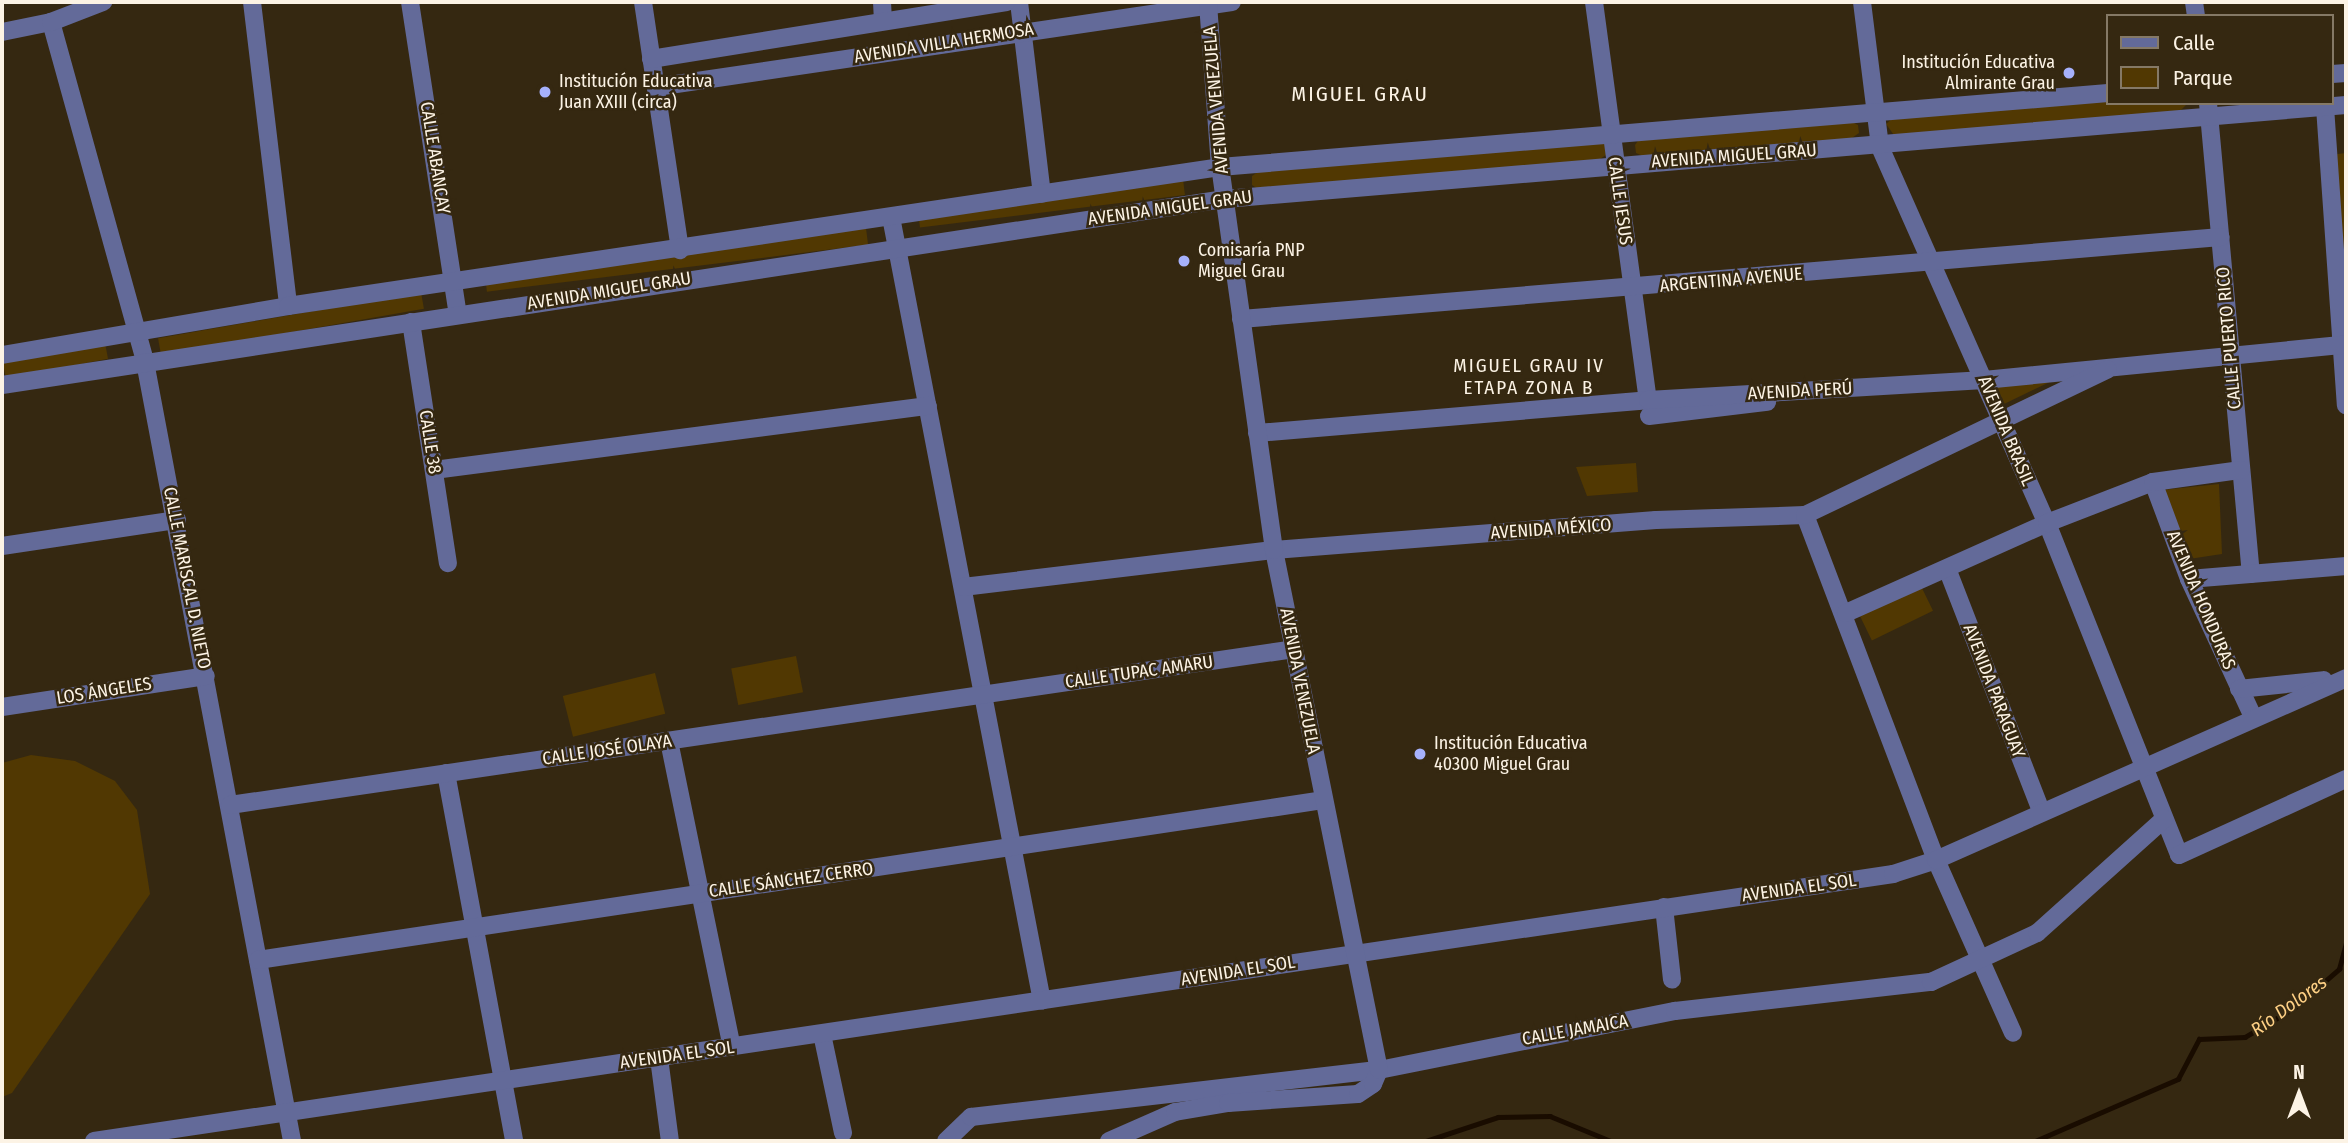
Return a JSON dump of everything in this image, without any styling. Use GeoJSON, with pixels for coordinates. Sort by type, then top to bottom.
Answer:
{"type":"FeatureCollection","features":[{"type":"Feature","properties":{"kind":"street"},"geometry":{"type":"LineString","coordinates":[[2,32],[51,22],[103,2]]}},
{"type":"Feature","properties":{"kind":"street"},"geometry":{"type":"LineString","coordinates":[[252,2],[288,306]]}},
{"type":"Feature","properties":{"kind":"street","name":"CALLE ABANCAY"},"geometry":{"type":"LineString","coordinates":[[410,2],[458,314]]}},
{"type":"Feature","properties":{"kind":"street"},"geometry":{"type":"LineString","coordinates":[[643,2],[680,250]]}},
{"type":"Feature","properties":{"kind":"street"},"geometry":{"type":"LineString","coordinates":[[881,2],[883,21]]}},
{"type":"Feature","properties":{"kind":"street","name":"AVENIDA VILLA HERMOSA"},"geometry":{"type":"LineString","coordinates":[[651,58],[1006,2]]}},
{"type":"Feature","properties":{"kind":"street"},"geometry":{"type":"LineString","coordinates":[[1019,2],[1042,194]]}},
{"type":"Feature","properties":{"kind":"street","name":"AVENIDA VILLA HERMOSA"},"geometry":{"type":"LineString","coordinates":[[656,87],[1208,3],[1232,2]]}},
{"type":"Feature","properties":{"kind":"street","name":"CALLE JESUS"},"geometry":{"type":"LineString","coordinates":[[1594,2],[1648,408]]}},
{"type":"Feature","properties":{"kind":"street","name":"AVENIDA BRASIL"},"geometry":{"type":"LineString","coordinates":[[1862,2],[1880,147],[2047,523],[2179,855],[2346,779]]}},
{"type":"Feature","properties":{"kind":"street","name":"AVENIDA VENEZUELA"},"geometry":{"type":"LineString","coordinates":[[1208,3],[1220,167],[1274,550],[1379,1070]]}},
{"type":"Feature","properties":{"kind":"street","name":"CALLE MARISCAL D. NIETO"},"geometry":{"type":"LineString","coordinates":[[51,22],[145,362],[177,520],[292,1141]]}},
{"type":"Feature","properties":{"kind":"street","name":"AVENIDA MIGUEL GRAU"},"geometry":{"type":"LineString","coordinates":[[2,355],[288,306],[680,250],[1220,167],[1611,132],[1874,115],[2106,93]]}},
{"type":"Feature","properties":{"kind":"street","name":"AVENIDA MIGUEL GRAU"},"geometry":{"type":"LineString","coordinates":[[2,385],[1225,199],[1614,164],[1880,147],[2209,111],[2346,106]]}},
{"type":"Feature","properties":{"kind":"street"},"geometry":{"type":"LineString","coordinates":[[2325,107],[2346,405]]}},
{"type":"Feature","properties":{"kind":"street","name":"CALLE PUERTO RICO"},"geometry":{"type":"LineString","coordinates":[[2209,111],[2251,574]]}},
{"type":"Feature","properties":{"kind":"street"},"geometry":{"type":"LineString","coordinates":[[891,217],[1042,1000]]}},
{"type":"Feature","properties":{"kind":"street","name":"ARGENTINA AVENUE"},"geometry":{"type":"LineString","coordinates":[[1241,319],[1633,289],[2221,237]]}},
{"type":"Feature","properties":{"kind":"street","name":"CALLE 38"},"geometry":{"type":"LineString","coordinates":[[411,322],[448,563]]}},
{"type":"Feature","properties":{"kind":"street","name":"AVENIDA PERÚ"},"geometry":{"type":"LineString","coordinates":[[1648,408],[1762,404],[1800,391],[1984,380],[2343,345]]}},
{"type":"Feature","properties":{"kind":"street","name":"AVENIDA MÉXICO"},"geometry":{"type":"LineString","coordinates":[[963,587],[1274,550],[1656,520],[1805,515],[2001,423],[2108,369]]}},
{"type":"Feature","properties":{"kind":"street"},"geometry":{"type":"LineString","coordinates":[[434,470],[928,406]]}},
{"type":"Feature","properties":{"kind":"street"},"geometry":{"type":"LineString","coordinates":[[1257,433],[1648,408]]}},
{"type":"Feature","properties":{"kind":"street"},"geometry":{"type":"LineString","coordinates":[[1846,613],[1948,571],[2047,523],[2153,482],[2241,470]]}},
{"type":"Feature","properties":{"kind":"street","name":"AVENIDA HONDURAS"},"geometry":{"type":"LineString","coordinates":[[2153,482],[2189,579],[2253,717]]}},
{"type":"Feature","properties":{"kind":"street"},"geometry":{"type":"LineString","coordinates":[[1805,515],[1846,613],[1936,860],[1979,961],[2014,1033]]}},
{"type":"Feature","properties":{"kind":"street"},"geometry":{"type":"LineString","coordinates":[[2,546],[177,520]]}},
{"type":"Feature","properties":{"kind":"street"},"geometry":{"type":"LineString","coordinates":[[2189,579],[2346,566]]}},
{"type":"Feature","properties":{"kind":"street","name":"AVENIDA PARAGUAY"},"geometry":{"type":"LineString","coordinates":[[1948,571],[2041,811]]}},
{"type":"Feature","properties":{"kind":"street","name":"CALLE TUPAC AMARU"},"geometry":{"type":"LineString","coordinates":[[984,695],[1294,649]]}},
{"type":"Feature","properties":{"kind":"street","name":"LOS ÁNGELES"},"geometry":{"type":"LineString","coordinates":[[2,707],[206,676]]}},
{"type":"Feature","properties":{"kind":"street"},"geometry":{"type":"LineString","coordinates":[[2239,689],[2344,678]]}},
{"type":"Feature","properties":{"kind":"street","name":"AVENIDA EL SOL"},"geometry":{"type":"LineString","coordinates":[[94,1141],[1892,874],[1936,860],[2344,678]]}},
{"type":"Feature","properties":{"kind":"street","name":"CALLE JOSÉ OLAYA"},"geometry":{"type":"LineString","coordinates":[[230,805],[984,695]]}},
{"type":"Feature","properties":{"kind":"street"},"geometry":{"type":"LineString","coordinates":[[669,741],[732,1047]]}},
{"type":"Feature","properties":{"kind":"street"},"geometry":{"type":"LineString","coordinates":[[446,774],[513,1141]]}},
{"type":"Feature","properties":{"kind":"street","name":"CALLE SÁNCHEZ CERRO"},"geometry":{"type":"LineString","coordinates":[[258,960],[1324,800]]}},
{"type":"Feature","properties":{"kind":"street","name":"CALLE JAMAICA"},"geometry":{"type":"LineString","coordinates":[[946,1141],[971,1118],[1379,1070],[1675,1011],[1931,982],[2037,933],[2164,819]]}},
{"type":"Feature","properties":{"kind":"street"},"geometry":{"type":"LineString","coordinates":[[1664,907],[1672,980]]}},
{"type":"Feature","properties":{"kind":"street"},"geometry":{"type":"LineString","coordinates":[[822,1034],[843,1133]]}},
{"type":"Feature","properties":{"kind":"street"},"geometry":{"type":"LineString","coordinates":[[659,1058],[670,1141]]}},
{"type":"Feature","properties":{"kind":"street"},"geometry":{"type":"LineString","coordinates":[[1109,1141],[1175,1112],[1228,1103],[1358,1094],[1373,1084],[1379,1070]]}},
{"type":"Feature","properties":{"kind":"green space"},"geometry":{"type":"Polygon","coordinates":[[[2106,100],[2106,105],[2186,105],[2179,112],[1896,138],[1886,124],[1893,118],[2106,100]]]}},
{"type":"Feature","properties":{"kind":"green space"},"geometry":{"type":"Polygon","coordinates":[[[1848,120],[1858,125],[1859,133],[1849,140],[1645,157],[1636,153],[1635,145],[1640,138],[1848,120]]]}},
{"type":"Feature","properties":{"kind":"green space"},"geometry":{"type":"Polygon","coordinates":[[[1605,143],[1606,155],[1600,159],[1261,191],[1252,185],[1252,176],[1262,169],[1605,143]]]}},
{"type":"Feature","properties":{"kind":"green space"},"geometry":{"type":"Polygon","coordinates":[[[2346,153],[2346,379],[2329,155],[2346,153]]]}},
{"type":"Feature","properties":{"kind":"green space"},"geometry":{"type":"Polygon","coordinates":[[[1183,179],[1185,195],[920,227],[918,212],[1183,179]]]}},
{"type":"Feature","properties":{"kind":"green space"},"geometry":{"type":"Polygon","coordinates":[[[866,228],[868,245],[487,292],[485,275],[866,228]]]}},
{"type":"Feature","properties":{"kind":"green space"},"geometry":{"type":"Polygon","coordinates":[[[421,292],[424,309],[161,355],[158,338],[421,292]]]}},
{"type":"Feature","properties":{"kind":"green space"},"geometry":{"type":"Polygon","coordinates":[[[105,343],[108,359],[6,379],[3,363],[105,343]]]}},
{"type":"Feature","properties":{"kind":"green space"},"geometry":{"type":"Polygon","coordinates":[[[2056,379],[2002,405],[1992,382],[2056,379]]]}},
{"type":"Feature","properties":{"kind":"green space"},"geometry":{"type":"Polygon","coordinates":[[[1636,463],[1638,492],[1587,496],[1576,467],[1636,463]]]}},
{"type":"Feature","properties":{"kind":"green space"},"geometry":{"type":"Polygon","coordinates":[[[2219,484],[2222,554],[2189,559],[2162,490],[2219,484]]]}},
{"type":"Feature","properties":{"kind":"green space"},"geometry":{"type":"Polygon","coordinates":[[[1919,582],[1933,611],[1872,641],[1858,612],[1919,582]]]}},
{"type":"Feature","properties":{"kind":"green space"},"geometry":{"type":"Polygon","coordinates":[[[796,656],[803,692],[738,705],[731,669],[796,656]]]}},
{"type":"Feature","properties":{"kind":"green space"},"geometry":{"type":"Polygon","coordinates":[[[655,673],[665,714],[573,737],[563,696],[655,673]]]}},
{"type":"Feature","properties":{"kind":"green space"},"geometry":{"type":"Polygon","coordinates":[[[31,755],[75,761],[115,781],[137,810],[150,894],[12,1093],[2,1097],[2,763],[31,755]]]}},
{"type":"Feature","properties":{"kind":"waterway","name":"Río Dolores"},"geometry":{"type":"LineString","coordinates":[[2035,1141],[2178,1079],[2199,1039],[2245,1037],[2294,1008],[2339,969],[2346,942]]}},
{"type":"Feature","properties":{"kind":"waterway","name":"Río Dolores"},"geometry":{"type":"LineString","coordinates":[[1426,1141],[1498,1117],[1550,1116],[1611,1141]]}},
{"type":"Feature","properties":{"kind":"place","name":"Institución Educativa Almirante Grau"},"geometry":{"type":"Point","coordinates":[2069,73]}},
{"type":"Feature","properties":{"kind":"place","name":"Institución Educativa Juan XXIII (circa)"},"geometry":{"type":"Point","coordinates":[545,92]}},
{"type":"Feature","properties":{"kind":"place","name":"Comisaría PNP Miguel Grau"},"geometry":{"type":"Point","coordinates":[1184,261]}},
{"type":"Feature","properties":{"kind":"place","name":"Institución Educativa 40300 Miguel Grau"},"geometry":{"type":"Point","coordinates":[1420,754]}},
{"type":"Feature","properties":{"kind":"district","name":"MIGUEL GRAU"},"geometry":{"type":"Point","coordinates":[1360,94]}},
{"type":"Feature","properties":{"kind":"district","name":"MIGUEL GRAU IV ETAPA ZONA B"},"geometry":{"type":"Point","coordinates":[1529,377]}}]}
